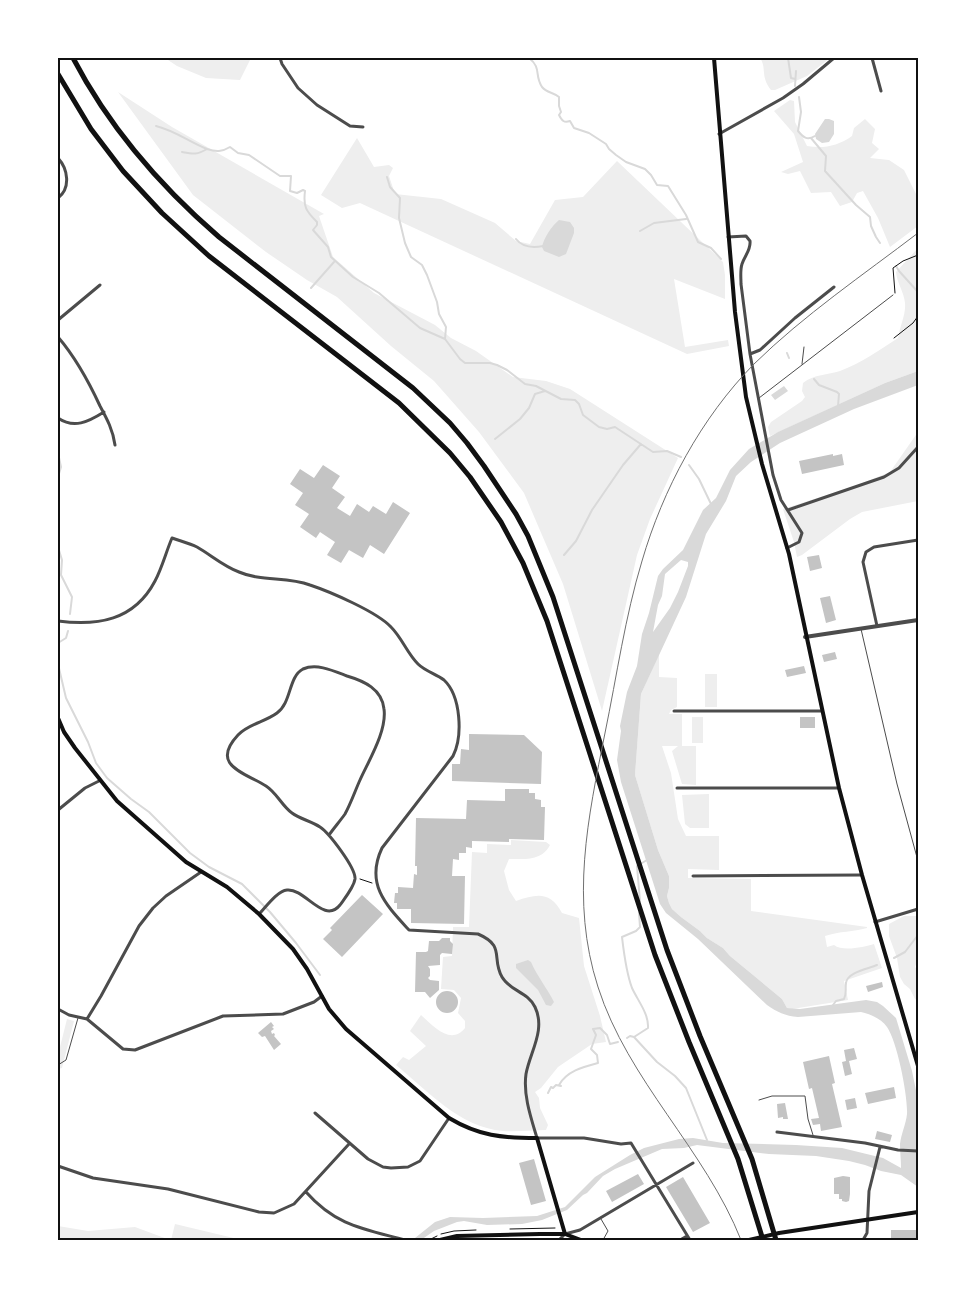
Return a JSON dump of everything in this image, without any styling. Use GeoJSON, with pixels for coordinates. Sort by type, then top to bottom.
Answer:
{"type":"FeatureCollection","features":[{"type":"Feature","properties":{"kind":"highway"},"geometry":{"type":"LineString","coordinates":[[73,58],[94,95],[124,139],[157,178],[196,217],[244,257],[401,378],[432,406],[467,443],[502,492],[528,536],[553,597],[667,950],[700,1036],[744,1136],[776,1240]]}},
{"type":"Feature","properties":{"kind":"highway"},"geometry":{"type":"LineString","coordinates":[[58,74],[91,129],[123,170],[162,213],[217,262],[399,403],[437,439],[470,476],[501,522],[532,582],[548,621],[655,955],[738,1158],[763,1240]]}},
{"type":"Feature","properties":{"kind":"main road"},"geometry":{"type":"LineString","coordinates":[[714,58],[737,334],[751,420],[787,548],[839,788],[875,922],[918,1066]]}},
{"type":"Feature","properties":{"kind":"main road"},"geometry":{"type":"LineString","coordinates":[[58,718],[64,732],[117,801],[186,862],[227,887],[259,914],[293,949],[336,1019],[356,1040],[448,1118],[465,1128],[503,1137],[537,1138],[565,1234]]}},
{"type":"Feature","properties":{"kind":"main road"},"geometry":{"type":"LineString","coordinates":[[749,1240],[779,1233],[918,1212]]}},
{"type":"Feature","properties":{"kind":"main road"},"geometry":{"type":"LineString","coordinates":[[440,1240],[457,1236],[565,1234],[581,1240]]}},
{"type":"Feature","properties":{"kind":"street"},"geometry":{"type":"LineString","coordinates":[[280,58],[298,88],[317,105],[350,126],[363,127]]}},
{"type":"Feature","properties":{"kind":"street"},"geometry":{"type":"LineString","coordinates":[[720,134],[783,98],[834,58]]}},
{"type":"Feature","properties":{"kind":"street"},"geometry":{"type":"LineString","coordinates":[[872,58],[881,90]]}},
{"type":"Feature","properties":{"kind":"street"},"geometry":{"type":"LineString","coordinates":[[58,158],[65,166],[66,177],[65,189],[58,198]]}},
{"type":"Feature","properties":{"kind":"street"},"geometry":{"type":"LineString","coordinates":[[728,237],[746,236],[750,241],[750,249],[743,262],[741,277],[742,299],[758,399],[778,493],[802,533],[799,542],[787,548]]}},
{"type":"Feature","properties":{"kind":"street"},"geometry":{"type":"LineString","coordinates":[[58,320],[100,285]]}},
{"type":"Feature","properties":{"kind":"street"},"geometry":{"type":"LineString","coordinates":[[750,354],[758,352],[795,318],[834,287]]}},
{"type":"Feature","properties":{"kind":"street"},"geometry":{"type":"LineString","coordinates":[[58,337],[77,360],[111,426],[115,445]]}},
{"type":"Feature","properties":{"kind":"street"},"geometry":{"type":"LineString","coordinates":[[58,418],[65,422],[77,424],[90,420],[104,412]]}},
{"type":"Feature","properties":{"kind":"street"},"geometry":{"type":"LineString","coordinates":[[788,510],[890,475],[905,463],[918,447]]}},
{"type":"Feature","properties":{"kind":"street"},"geometry":{"type":"LineString","coordinates":[[58,621],[78,623],[103,622],[120,615],[136,605],[155,581],[172,538],[198,548],[224,565],[241,573],[260,578],[291,580],[309,584],[384,620],[393,629],[419,665],[446,682],[459,710],[457,748],[453,756],[382,848],[376,863],[377,886],[384,902],[409,930],[478,934],[489,940],[496,950],[502,977],[512,987],[525,994],[535,1007],[539,1022],[526,1074],[532,1120],[537,1138],[584,1138],[621,1144],[631,1143],[690,1240]]}},
{"type":"Feature","properties":{"kind":"street"},"geometry":{"type":"LineString","coordinates":[[877,626],[863,562],[866,552],[874,548],[918,540]]}},
{"type":"Feature","properties":{"kind":"street"},"geometry":{"type":"LineString","coordinates":[[806,637],[918,620]]}},
{"type":"Feature","properties":{"kind":"street"},"geometry":{"type":"LineString","coordinates":[[259,914],[280,894],[288,890],[297,893],[326,911],[334,910],[340,905],[355,880],[355,875],[350,866],[328,835],[319,826],[293,814],[268,787],[232,767],[228,759],[229,748],[239,733],[280,711],[286,703],[295,676],[311,667],[340,673],[368,684],[380,696],[385,710],[374,752],[346,812],[328,835]]}},
{"type":"Feature","properties":{"kind":"street"},"geometry":{"type":"LineString","coordinates":[[674,711],[822,712]]}},
{"type":"Feature","properties":{"kind":"street"},"geometry":{"type":"LineString","coordinates":[[58,810],[85,788],[99,780]]}},
{"type":"Feature","properties":{"kind":"street"},"geometry":{"type":"LineString","coordinates":[[677,788],[839,788]]}},
{"type":"Feature","properties":{"kind":"street"},"geometry":{"type":"LineString","coordinates":[[86,1019],[108,984],[132,937],[145,918],[166,896],[201,872]]}},
{"type":"Feature","properties":{"kind":"street"},"geometry":{"type":"LineString","coordinates":[[693,876],[862,875]]}},
{"type":"Feature","properties":{"kind":"street"},"geometry":{"type":"LineString","coordinates":[[875,922],[918,909]]}},
{"type":"Feature","properties":{"kind":"street"},"geometry":{"type":"LineString","coordinates":[[58,1009],[78,1018],[86,1019],[123,1049],[135,1050],[223,1016],[284,1014],[314,1002],[322,996]]}},
{"type":"Feature","properties":{"kind":"street"},"geometry":{"type":"LineString","coordinates":[[315,1112],[349,1144],[368,1159],[383,1167],[408,1167],[420,1161],[448,1118]]}},
{"type":"Feature","properties":{"kind":"street"},"geometry":{"type":"LineString","coordinates":[[777,1132],[891,1149],[918,1150]]}},
{"type":"Feature","properties":{"kind":"street"},"geometry":{"type":"LineString","coordinates":[[58,1166],[92,1178],[168,1189],[267,1213],[274,1213],[289,1208],[349,1144]]}},
{"type":"Feature","properties":{"kind":"street"},"geometry":{"type":"LineString","coordinates":[[863,1240],[867,1233],[869,1191],[880,1146]]}},
{"type":"Feature","properties":{"kind":"street"},"geometry":{"type":"LineString","coordinates":[[559,1240],[565,1234],[580,1230],[693,1163]]}},
{"type":"Feature","properties":{"kind":"street"},"geometry":{"type":"LineString","coordinates":[[306,1192],[316,1204],[334,1218],[365,1230],[404,1240]]}},
{"type":"Feature","properties":{"kind":"street"},"geometry":{"type":"LineString","coordinates":[[680,1240],[687,1236]]}},
{"type":"Feature","properties":{"kind":"lane"},"geometry":{"type":"LineString","coordinates":[[758,399],[893,295]]}},
{"type":"Feature","properties":{"kind":"lane"},"geometry":{"type":"LineString","coordinates":[[802,366],[804,347]]}},
{"type":"Feature","properties":{"kind":"lane"},"geometry":{"type":"LineString","coordinates":[[861,628],[897,784],[918,861]]}},
{"type":"Feature","properties":{"kind":"lane"},"geometry":{"type":"LineString","coordinates":[[58,1065],[66,1060],[78,1018]]}},
{"type":"Feature","properties":{"kind":"lane"},"geometry":{"type":"LineString","coordinates":[[759,1100],[772,1096],[806,1096],[808,1119],[813,1136]]}},
{"type":"Feature","properties":{"kind":"lane"},"geometry":{"type":"LineString","coordinates":[[600,1218],[608,1231],[603,1240]]}},
{"type":"Feature","properties":{"kind":"path"},"geometry":{"type":"LineString","coordinates":[[894,287],[893,268],[903,261],[918,256]]}},
{"type":"Feature","properties":{"kind":"path"},"geometry":{"type":"LineString","coordinates":[[894,338],[913,323],[918,316]]}},
{"type":"Feature","properties":{"kind":"path"},"geometry":{"type":"LineString","coordinates":[[355,880],[369,881],[377,886]]}},
{"type":"Feature","properties":{"kind":"shaded area"},"geometry":{"type":"Polygon","coordinates":[[[165,58],[251,58],[240,80],[206,78],[177,66],[165,58]]]}},
{"type":"Feature","properties":{"kind":"shaded area"},"geometry":{"type":"Polygon","coordinates":[[[760,58],[830,58],[807,76],[771,90],[760,58]]]}},
{"type":"Feature","properties":{"kind":"shaded area"},"geometry":{"type":"Polygon","coordinates":[[[118,92],[172,127],[324,214],[319,216],[333,257],[374,293],[435,325],[451,338],[476,351],[513,377],[546,381],[570,389],[678,458],[650,519],[637,555],[602,711],[563,584],[524,493],[479,432],[434,381],[391,346],[337,297],[307,280],[266,252],[193,195],[118,92]]]}},
{"type":"Feature","properties":{"kind":"shaded area"},"geometry":{"type":"Polygon","coordinates":[[[790,100],[794,101],[795,122],[807,146],[825,147],[841,142],[852,136],[854,128],[865,119],[875,129],[872,143],[879,149],[870,158],[889,160],[904,170],[918,198],[918,226],[890,247],[878,218],[863,191],[857,193],[852,202],[840,206],[831,192],[811,193],[800,171],[788,174],[781,172],[803,162],[794,134],[774,111],[790,100]]]}},
{"type":"Feature","properties":{"kind":"shaded area"},"geometry":{"type":"Polygon","coordinates":[[[825,119],[834,121],[834,134],[829,142],[822,143],[816,139],[815,134],[825,119]]]}},
{"type":"Feature","properties":{"kind":"shaded area"},"geometry":{"type":"Polygon","coordinates":[[[357,138],[374,167],[389,165],[393,168],[389,176],[395,194],[441,199],[495,223],[516,241],[530,244],[555,200],[583,197],[617,161],[723,262],[725,299],[674,279],[685,347],[728,340],[729,346],[687,354],[360,203],[342,208],[321,195],[357,138]]]}},
{"type":"Feature","properties":{"kind":"shaded area"},"geometry":{"type":"Polygon","coordinates":[[[559,220],[570,222],[574,228],[574,233],[566,254],[559,257],[544,251],[542,247],[549,232],[559,220]]]}},
{"type":"Feature","properties":{"kind":"shaded area"},"geometry":{"type":"Polygon","coordinates":[[[918,248],[918,371],[885,383],[770,436],[768,427],[771,422],[805,397],[802,391],[803,383],[816,376],[848,368],[898,338],[905,312],[905,303],[896,272],[918,248]]]}},
{"type":"Feature","properties":{"kind":"shaded area"},"geometry":{"type":"Polygon","coordinates":[[[918,371],[918,385],[854,409],[780,443],[751,462],[736,476],[726,501],[706,534],[686,597],[641,694],[635,775],[658,850],[669,876],[667,896],[672,909],[707,938],[723,948],[782,999],[787,1008],[800,1009],[866,1000],[877,1002],[896,1018],[912,1071],[918,1100],[918,1187],[901,1175],[849,1161],[816,1156],[769,1154],[697,1145],[684,1148],[662,1149],[615,1169],[603,1176],[567,1210],[542,1220],[522,1224],[487,1225],[464,1221],[434,1231],[421,1240],[415,1238],[435,1222],[450,1217],[537,1216],[565,1207],[595,1177],[630,1155],[644,1148],[679,1139],[693,1138],[723,1143],[842,1148],[883,1158],[901,1168],[900,1144],[907,1106],[898,1056],[887,1027],[876,1017],[861,1012],[798,1017],[778,1012],[767,1005],[698,939],[666,913],[660,904],[621,782],[617,760],[620,726],[627,692],[637,666],[642,634],[658,576],[683,550],[703,510],[716,498],[730,470],[749,449],[778,432],[885,383],[918,371]],[[681,560],[665,574],[662,596],[658,605],[653,632],[670,608],[678,592],[688,562],[681,560]]]}},
{"type":"Feature","properties":{"kind":"shaded area"},"geometry":{"type":"Polygon","coordinates":[[[784,386],[788,391],[775,400],[771,395],[784,386]]]}},
{"type":"Feature","properties":{"kind":"shaded area"},"geometry":{"type":"Polygon","coordinates":[[[918,432],[918,501],[862,512],[797,557],[783,509],[855,486],[890,472],[918,432]]]}},
{"type":"Feature","properties":{"kind":"shaded area"},"geometry":{"type":"Polygon","coordinates":[[[659,654],[659,677],[677,678],[677,707],[671,710],[669,714],[682,714],[682,746],[696,746],[696,785],[682,784],[672,751],[678,746],[662,746],[671,773],[678,819],[686,836],[719,836],[719,870],[688,869],[688,878],[751,879],[751,911],[867,927],[825,936],[827,947],[834,945],[843,948],[854,948],[874,944],[882,968],[844,981],[848,1000],[792,1009],[787,1008],[782,999],[723,948],[707,938],[672,909],[667,896],[669,876],[658,850],[635,775],[641,694],[659,654]]]}},
{"type":"Feature","properties":{"kind":"shaded area"},"geometry":{"type":"Polygon","coordinates":[[[705,674],[717,674],[717,707],[705,707],[705,674]]]}},
{"type":"Feature","properties":{"kind":"shaded area"},"geometry":{"type":"Polygon","coordinates":[[[692,717],[703,717],[703,743],[692,743],[692,717]]]}},
{"type":"Feature","properties":{"kind":"shaded area"},"geometry":{"type":"Polygon","coordinates":[[[709,794],[709,828],[690,828],[685,824],[682,795],[709,794]]]}},
{"type":"Feature","properties":{"kind":"shaded area"},"geometry":{"type":"Polygon","coordinates":[[[511,840],[546,842],[550,845],[547,850],[538,856],[527,859],[509,859],[504,871],[509,890],[516,901],[542,896],[553,901],[562,913],[579,918],[584,966],[606,1042],[592,1044],[558,1067],[541,1088],[535,1092],[539,1098],[540,1108],[548,1125],[546,1130],[503,1131],[472,1123],[445,1106],[396,1065],[403,1057],[409,1060],[426,1046],[410,1031],[421,1015],[437,1029],[448,1035],[460,1033],[465,1028],[465,1021],[458,1013],[461,998],[454,990],[441,989],[443,957],[452,956],[453,927],[469,927],[472,852],[487,853],[487,844],[511,845],[511,840]]]}},
{"type":"Feature","properties":{"kind":"shaded area"},"geometry":{"type":"Polygon","coordinates":[[[904,916],[918,916],[918,958],[915,967],[918,970],[918,1001],[900,977],[897,958],[889,936],[889,924],[904,916]]]}},
{"type":"Feature","properties":{"kind":"shaded area"},"geometry":{"type":"Polygon","coordinates":[[[528,960],[554,1002],[551,1006],[546,1005],[538,990],[516,968],[516,964],[528,960]]]}},
{"type":"Feature","properties":{"kind":"shaded area"},"geometry":{"type":"Polygon","coordinates":[[[67,1019],[74,1021],[62,1068],[58,1069],[58,1055],[67,1019]]]}},
{"type":"Feature","properties":{"kind":"shaded area"},"geometry":{"type":"Polygon","coordinates":[[[175,1224],[242,1240],[171,1240],[175,1224]]]}},
{"type":"Feature","properties":{"kind":"shaded area"},"geometry":{"type":"Polygon","coordinates":[[[58,1226],[88,1231],[135,1227],[170,1240],[58,1240],[58,1226]]]}},
{"type":"Feature","properties":{"kind":"building"},"geometry":{"type":"Polygon","coordinates":[[[833,454],[833,456],[842,454],[844,465],[802,474],[799,461],[833,454]]]}},
{"type":"Feature","properties":{"kind":"building"},"geometry":{"type":"Polygon","coordinates":[[[323,465],[340,476],[332,488],[345,497],[337,508],[350,516],[357,504],[369,512],[373,506],[386,514],[393,502],[410,513],[384,554],[370,545],[363,558],[349,550],[341,563],[327,555],[335,542],[320,532],[316,538],[300,527],[309,514],[295,505],[303,493],[290,484],[300,469],[314,478],[323,465]]]}},
{"type":"Feature","properties":{"kind":"building"},"geometry":{"type":"Polygon","coordinates":[[[819,555],[822,568],[810,571],[807,557],[819,555]]]}},
{"type":"Feature","properties":{"kind":"building"},"geometry":{"type":"Polygon","coordinates":[[[830,596],[836,620],[826,623],[820,598],[830,596]]]}},
{"type":"Feature","properties":{"kind":"building"},"geometry":{"type":"Polygon","coordinates":[[[835,652],[837,659],[824,662],[822,655],[835,652]]]}},
{"type":"Feature","properties":{"kind":"building"},"geometry":{"type":"Polygon","coordinates":[[[804,666],[806,673],[787,677],[785,670],[804,666]]]}},
{"type":"Feature","properties":{"kind":"building"},"geometry":{"type":"Polygon","coordinates":[[[800,717],[815,717],[815,728],[800,728],[800,717]]]}},
{"type":"Feature","properties":{"kind":"building"},"geometry":{"type":"Polygon","coordinates":[[[469,734],[524,735],[542,752],[541,784],[452,781],[452,764],[460,764],[461,749],[469,750],[469,734]]]}},
{"type":"Feature","properties":{"kind":"building"},"geometry":{"type":"Polygon","coordinates":[[[505,789],[529,789],[529,793],[535,793],[535,799],[541,800],[541,807],[545,807],[544,840],[509,839],[509,842],[472,841],[472,848],[466,847],[466,853],[459,853],[459,860],[453,859],[452,876],[465,876],[464,924],[411,923],[411,909],[397,909],[397,903],[394,903],[398,887],[413,888],[414,874],[417,875],[417,866],[415,866],[416,818],[466,819],[467,800],[505,801],[505,789]]]}},
{"type":"Feature","properties":{"kind":"building"},"geometry":{"type":"Polygon","coordinates":[[[362,895],[383,914],[342,957],[323,939],[332,930],[330,928],[362,895]]]}},
{"type":"Feature","properties":{"kind":"building"},"geometry":{"type":"Polygon","coordinates":[[[442,938],[450,938],[453,944],[452,954],[442,953],[440,955],[440,965],[428,966],[430,976],[428,978],[439,981],[439,990],[430,998],[425,992],[415,992],[416,952],[428,951],[429,941],[439,941],[442,938]]]}},
{"type":"Feature","properties":{"kind":"building"},"geometry":{"type":"Polygon","coordinates":[[[882,982],[883,987],[868,992],[866,986],[882,982]]]}},
{"type":"Feature","properties":{"kind":"building"},"geometry":{"type":"Polygon","coordinates":[[[447,991],[455,994],[458,1002],[455,1010],[447,1013],[439,1010],[436,1002],[439,994],[447,991]]]}},
{"type":"Feature","properties":{"kind":"building"},"geometry":{"type":"Polygon","coordinates":[[[271,1022],[274,1026],[272,1027],[274,1029],[271,1031],[272,1034],[274,1033],[274,1036],[281,1044],[274,1050],[265,1036],[262,1037],[258,1033],[271,1022]]]}},
{"type":"Feature","properties":{"kind":"building"},"geometry":{"type":"Polygon","coordinates":[[[854,1048],[857,1059],[849,1061],[852,1074],[845,1076],[842,1062],[846,1061],[844,1050],[854,1048]]]}},
{"type":"Feature","properties":{"kind":"building"},"geometry":{"type":"Polygon","coordinates":[[[829,1056],[835,1083],[832,1084],[842,1127],[821,1131],[820,1124],[813,1125],[811,1119],[819,1118],[812,1088],[809,1089],[803,1062],[829,1056]]]}},
{"type":"Feature","properties":{"kind":"building"},"geometry":{"type":"Polygon","coordinates":[[[894,1087],[896,1098],[868,1104],[865,1093],[894,1087]]]}},
{"type":"Feature","properties":{"kind":"building"},"geometry":{"type":"Polygon","coordinates":[[[855,1098],[857,1108],[847,1110],[845,1100],[855,1098]]]}},
{"type":"Feature","properties":{"kind":"building"},"geometry":{"type":"Polygon","coordinates":[[[785,1103],[788,1119],[778,1118],[777,1104],[785,1103]]]}},
{"type":"Feature","properties":{"kind":"building"},"geometry":{"type":"Polygon","coordinates":[[[877,1131],[892,1135],[890,1142],[875,1139],[877,1131]]]}},
{"type":"Feature","properties":{"kind":"building"},"geometry":{"type":"Polygon","coordinates":[[[534,1159],[546,1201],[531,1205],[519,1163],[534,1159]]]}},
{"type":"Feature","properties":{"kind":"building"},"geometry":{"type":"Polygon","coordinates":[[[638,1174],[644,1184],[612,1202],[606,1191],[638,1174]]]}},
{"type":"Feature","properties":{"kind":"building"},"geometry":{"type":"Polygon","coordinates":[[[683,1177],[710,1223],[693,1232],[666,1187],[683,1177]]]}},
{"type":"Feature","properties":{"kind":"building"},"geometry":{"type":"Polygon","coordinates":[[[850,1177],[849,1201],[846,1202],[839,1199],[839,1194],[834,1194],[834,1178],[850,1177]]]}},
{"type":"Feature","properties":{"kind":"building"},"geometry":{"type":"Polygon","coordinates":[[[891,1230],[917,1230],[917,1240],[891,1240],[891,1230]]]}},
{"type":"Feature","properties":{"kind":"waterway"},"geometry":{"type":"LineString","coordinates":[[529,58],[537,68],[538,79],[542,87],[559,97],[561,112],[559,115],[562,120],[565,122],[570,121],[574,128],[589,133],[606,144],[609,149],[626,162],[645,169],[657,185],[668,186],[686,215],[698,242],[711,248],[721,259]]}},
{"type":"Feature","properties":{"kind":"waterway"},"geometry":{"type":"LineString","coordinates":[[788,58],[791,78],[795,79]]}},
{"type":"Feature","properties":{"kind":"waterway"},"geometry":{"type":"LineString","coordinates":[[795,86],[796,71]]}},
{"type":"Feature","properties":{"kind":"waterway"},"geometry":{"type":"LineString","coordinates":[[799,97],[801,112],[798,131],[805,138],[815,136]]}},
{"type":"Feature","properties":{"kind":"waterway"},"geometry":{"type":"LineString","coordinates":[[156,126],[207,149]]}},
{"type":"Feature","properties":{"kind":"waterway"},"geometry":{"type":"LineString","coordinates":[[811,138],[826,156],[825,171],[856,205],[870,217],[871,226],[880,243]]}},
{"type":"Feature","properties":{"kind":"waterway"},"geometry":{"type":"LineString","coordinates":[[182,152],[195,154],[207,149],[219,151],[230,147],[238,153],[249,155],[280,176],[291,176],[290,191],[297,193],[305,191],[304,201],[306,208],[317,222],[313,230],[328,247],[331,257],[353,277],[379,293],[420,328],[445,339],[465,363],[490,363],[497,365],[525,384],[536,386],[561,399],[575,400],[579,404],[583,415],[599,427],[607,429],[615,427],[653,452],[667,451],[681,457]]}},
{"type":"Feature","properties":{"kind":"waterway"},"geometry":{"type":"LineString","coordinates":[[387,177],[390,187],[400,198],[399,218],[405,243],[411,257],[422,265],[427,275],[437,302],[439,314],[446,327],[445,339]]}},
{"type":"Feature","properties":{"kind":"waterway"},"geometry":{"type":"LineString","coordinates":[[640,231],[654,223],[686,219]]}},
{"type":"Feature","properties":{"kind":"waterway"},"geometry":{"type":"LineString","coordinates":[[516,239],[528,247],[543,246]]}},
{"type":"Feature","properties":{"kind":"waterway"},"geometry":{"type":"LineString","coordinates":[[311,288],[334,262]]}},
{"type":"Feature","properties":{"kind":"waterway"},"geometry":{"type":"LineString","coordinates":[[896,266],[918,292]]}},
{"type":"Feature","properties":{"kind":"waterway"},"geometry":{"type":"LineString","coordinates":[[787,353],[789,358]]}},
{"type":"Feature","properties":{"kind":"waterway"},"geometry":{"type":"LineString","coordinates":[[814,379],[819,385],[839,394],[838,406]]}},
{"type":"Feature","properties":{"kind":"waterway"},"geometry":{"type":"LineString","coordinates":[[495,439],[520,419],[529,408],[535,394],[545,391]]}},
{"type":"Feature","properties":{"kind":"waterway"},"geometry":{"type":"LineString","coordinates":[[564,555],[576,541],[592,510],[623,465],[641,444]]}},
{"type":"Feature","properties":{"kind":"waterway"},"geometry":{"type":"LineString","coordinates":[[58,453],[61,467],[58,477]]}},
{"type":"Feature","properties":{"kind":"waterway"},"geometry":{"type":"LineString","coordinates":[[689,465],[699,479],[711,504]]}},
{"type":"Feature","properties":{"kind":"waterway"},"geometry":{"type":"LineString","coordinates":[[58,547],[62,560],[61,575],[72,597],[70,614]]}},
{"type":"Feature","properties":{"kind":"waterway"},"geometry":{"type":"LineString","coordinates":[[58,643],[66,638],[68,631]]}},
{"type":"Feature","properties":{"kind":"waterway"},"geometry":{"type":"LineString","coordinates":[[58,664],[66,698],[88,742],[96,763],[107,778],[149,812],[190,853],[209,867],[242,884],[270,912],[320,975]]}},
{"type":"Feature","properties":{"kind":"waterway"},"geometry":{"type":"LineString","coordinates":[[640,901],[637,866],[647,860]]}},
{"type":"Feature","properties":{"kind":"waterway"},"geometry":{"type":"LineString","coordinates":[[634,1037],[648,1028],[648,1023],[630,982],[622,937],[636,931],[640,927],[639,913]]}},
{"type":"Feature","properties":{"kind":"waterway"},"geometry":{"type":"LineString","coordinates":[[894,958],[905,952],[918,935]]}},
{"type":"Feature","properties":{"kind":"waterway"},"geometry":{"type":"LineString","coordinates":[[833,1005],[836,1001],[844,999],[847,979],[850,976],[877,965]]}},
{"type":"Feature","properties":{"kind":"waterway"},"geometry":{"type":"LineString","coordinates":[[548,1093],[551,1087],[561,1086],[559,1085],[566,1076],[581,1068],[598,1063],[597,1055],[591,1049],[596,1035],[593,1029],[600,1028],[607,1035],[610,1044],[618,1042]]}},
{"type":"Feature","properties":{"kind":"waterway"},"geometry":{"type":"LineString","coordinates":[[627,1038],[630,1036],[634,1037],[657,1062],[675,1076],[686,1088],[707,1140]]}},
{"type":"Feature","properties":{"kind":"tram line"},"geometry":{"type":"LineString","coordinates":[[741,1240],[726,1207],[708,1175],[628,1053],[611,1021],[598,987],[590,955],[583,891],[588,828],[593,796],[636,582],[661,507],[686,456],[717,407],[754,364],[813,312],[918,233]]}}]}
